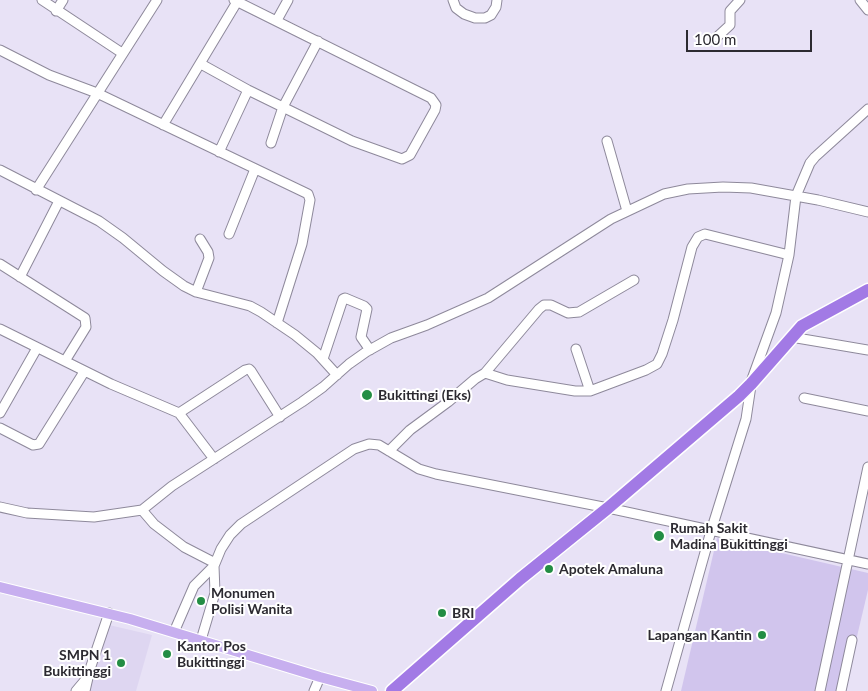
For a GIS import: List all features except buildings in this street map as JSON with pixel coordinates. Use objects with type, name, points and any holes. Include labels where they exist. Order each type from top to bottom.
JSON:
[{"type":"highway","points":[[392,691],[520,579],[608,508],[752,384],[791,337],[813,319],[868,290]]},
{"type":"main road","points":[[2,589],[108,613],[372,691]]},
{"type":"street","points":[[42,0],[122,54]]},
{"type":"street","points":[[56,11],[63,0]]},
{"type":"street","points":[[36,190],[157,0]]},
{"type":"street","points":[[277,20],[288,0]]},
{"type":"street","points":[[453,0],[456,8],[464,14],[475,18],[485,18],[491,15],[496,8],[497,0]]},
{"type":"street","points":[[717,37],[730,25],[730,11],[740,0]]},
{"type":"street","points":[[860,0],[868,10]]},
{"type":"street","points":[[163,125],[201,64],[235,1],[277,20],[430,98],[436,105],[410,155],[402,159],[352,141],[248,90],[201,64]]},
{"type":"street","points":[[271,143],[283,107],[318,41]]},
{"type":"street","points":[[0,50],[49,75],[97,93],[305,192],[310,197],[298,258],[277,323]]},
{"type":"street","points":[[219,152],[248,90]]},
{"type":"street","points":[[666,691],[711,531],[746,419],[752,384],[776,313],[789,255],[796,196],[810,163],[815,156],[868,108]]},
{"type":"street","points":[[608,141],[627,211]]},
{"type":"street","points":[[229,234],[255,169]]},
{"type":"street","points":[[0,170],[112,229],[174,279],[196,292],[250,306],[277,323],[323,359],[336,375]]},
{"type":"street","points":[[0,507],[27,513],[94,517],[142,510],[172,486],[302,402],[349,364],[370,350],[391,338],[427,325],[488,298],[611,219],[664,194],[688,189],[751,188],[868,212]]},
{"type":"street","points":[[20,277],[60,201]]},
{"type":"street","points":[[485,373],[507,380],[550,388],[590,391],[646,370],[660,360],[673,320],[692,247],[698,237],[705,234],[789,255]]},
{"type":"street","points":[[196,292],[209,258],[208,252],[200,239]]},
{"type":"street","points":[[0,264],[85,318],[86,327],[65,361]]},
{"type":"street","points":[[389,451],[410,430],[485,373],[544,305],[551,305],[568,313],[579,312],[634,280]]},
{"type":"street","points":[[323,359],[343,298],[367,309],[361,337],[370,350]]},
{"type":"street","points":[[0,329],[84,372],[179,413],[214,459]]},
{"type":"street","points":[[791,337],[868,350]]},
{"type":"street","points":[[0,413],[37,348]]},
{"type":"street","points":[[576,349],[590,391]]},
{"type":"street","points":[[179,413],[249,369],[280,417]]},
{"type":"street","points":[[0,428],[33,446],[39,444],[84,372]]},
{"type":"street","points":[[804,398],[868,411]]},
{"type":"street","points":[[200,640],[214,593],[215,564],[221,549],[230,535],[241,524],[354,449],[369,444],[379,445],[419,469],[436,474],[608,508],[868,564]]},
{"type":"street","points":[[820,691],[868,467]]},
{"type":"street","points":[[142,510],[154,524],[184,547],[215,564]]},
{"type":"street","points":[[174,632],[194,586],[215,564]]},
{"type":"street","points":[[86,691],[87,677],[108,613]]},
{"type":"street","points":[[841,691],[852,640]]},
{"type":"street","points":[[76,691],[87,677]]},
{"type":"street","points":[[314,691],[320,677]]},
{"type":"shaded area","points":[[717,538],[868,573],[868,590],[844,691],[681,691]]},
{"type":"shaded area","name":"SMPN 1 Bukittinggi","points":[[109,625],[152,635],[136,691],[89,691]]},
{"type":"place","name":"Bukittingi (Eks)","points":[[367,395]]},
{"type":"place","name":"Rumah Sakit Madina Bukittinggi","points":[[659,536]]},
{"type":"place","name":"Apotek Amaluna","points":[[549,569]]},
{"type":"place","name":"Monumen Polisi Wanita","points":[[201,601]]},
{"type":"place","name":"BRI","points":[[442,613]]},
{"type":"place","name":"Lapangan Kantin","points":[[762,635]]},
{"type":"place","name":"Kantor Pos Bukittinggi","points":[[167,654]]},
{"type":"place","name":"SMPN 1 Bukittinggi","points":[[121,663]]}]
